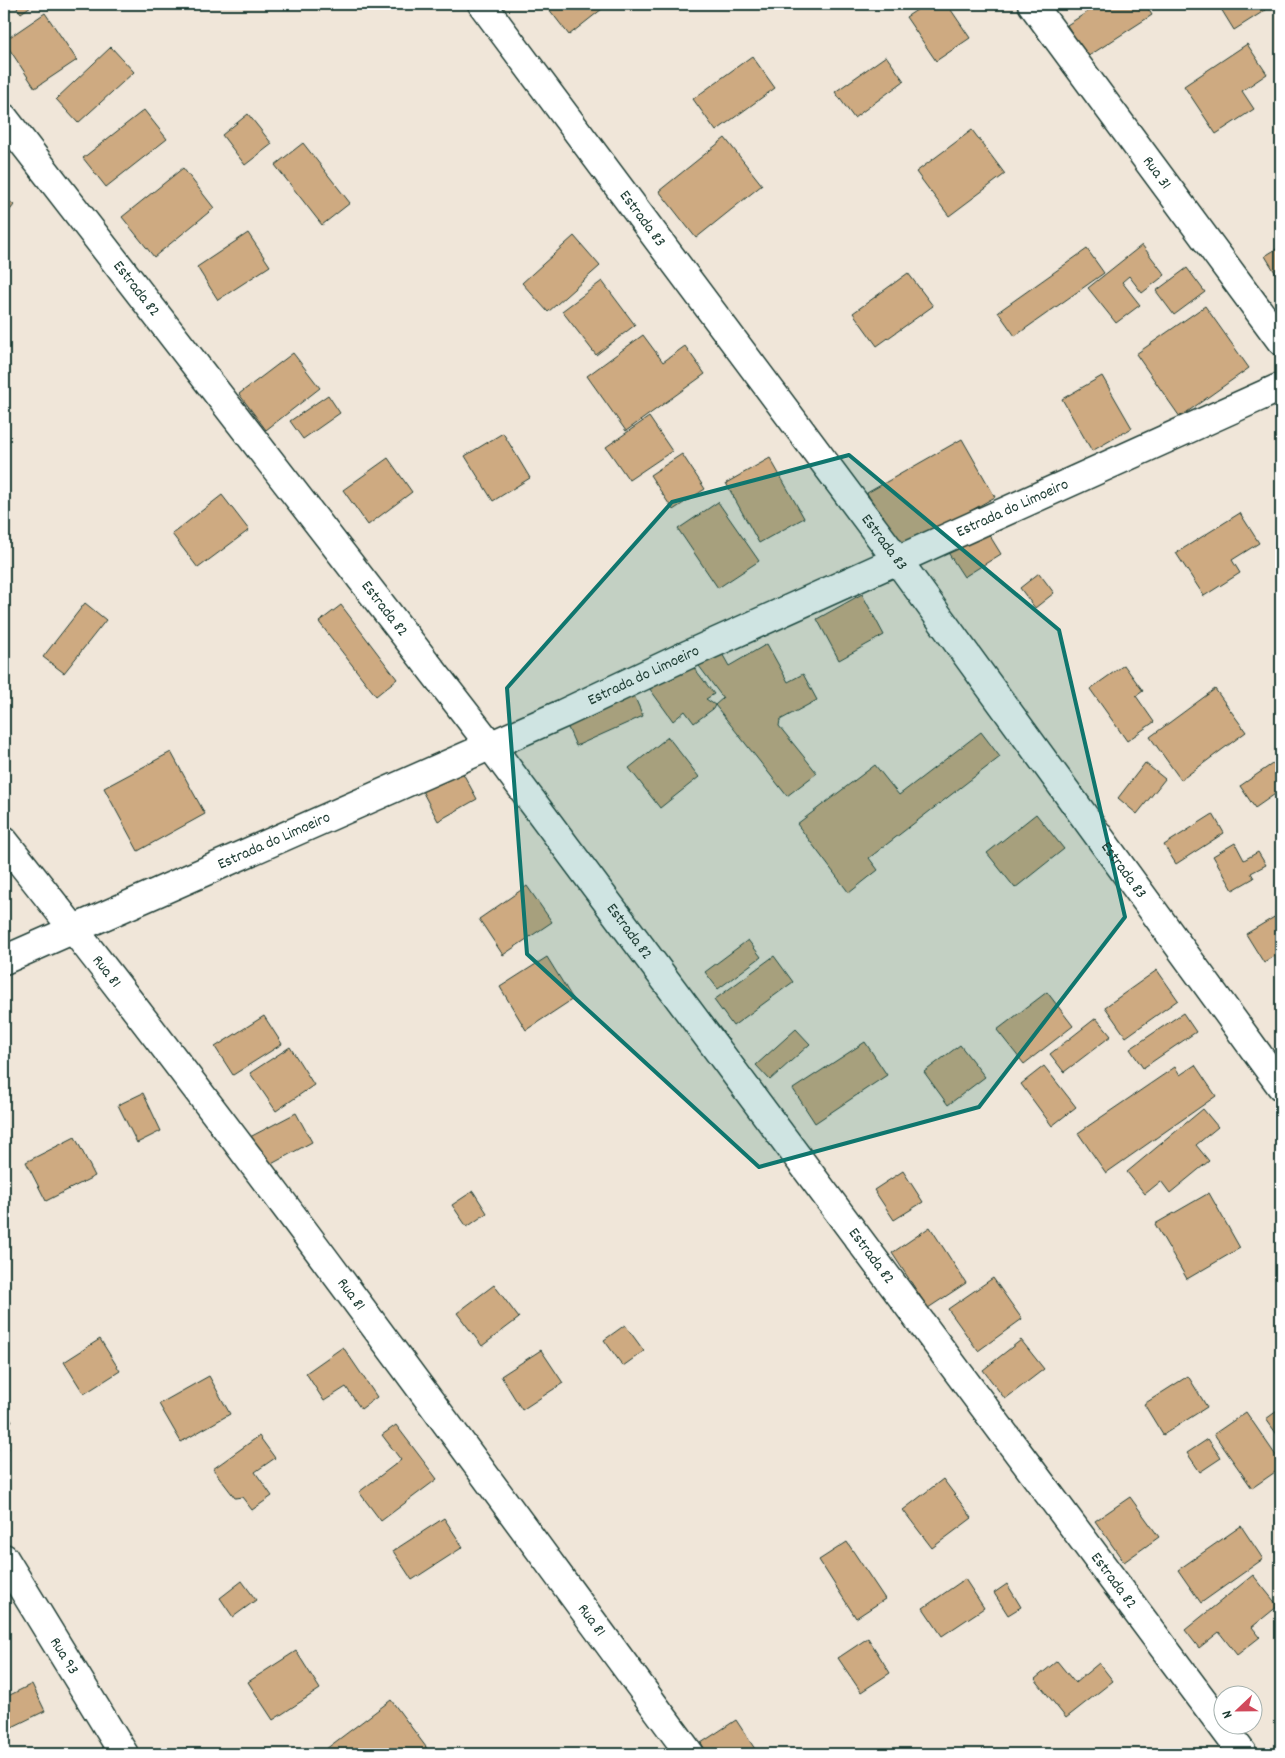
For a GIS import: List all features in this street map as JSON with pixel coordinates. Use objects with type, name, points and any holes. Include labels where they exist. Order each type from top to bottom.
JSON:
[{"type":"street","name":"Estrada 83","points":[[482,4],[898,561],[1281,1086]]},
{"type":"street","name":"Rua 31","points":[[1032,4],[1281,341]]},
{"type":"street","name":"Estrada 82","points":[[4,118],[490,745],[1243,1754]]},
{"type":"street","name":"Estrada do Limoeiro","points":[[4,960],[490,745],[1281,387]]},
{"type":"street","name":"Rua 81","points":[[4,841],[74,930],[336,1275],[690,1754]]},
{"type":"street","name":"Rua 93","points":[[4,1558],[124,1754]]},
{"type":"highlighted area","points":[[849,455],[1059,630],[1125,917],[979,1107],[759,1167],[527,954],[507,688],[672,502]]},
{"type":"building","points":[[14,4],[34,4],[21,13]]},
{"type":"building","points":[[545,4],[598,4],[602,9],[569,35]]},
{"type":"building","points":[[926,4],[947,4],[970,38],[936,61],[906,17]]},
{"type":"building","points":[[1100,4],[1145,4],[1152,15],[1087,57],[1067,25]]},
{"type":"building","points":[[1218,4],[1275,4],[1234,30]]},
{"type":"building","points":[[45,13],[77,60],[35,88],[4,41]]},
{"type":"building","points":[[1247,44],[1267,74],[1242,91],[1254,109],[1216,134],[1184,86]]},
{"type":"building","points":[[111,47],[134,72],[78,123],[56,99]]},
{"type":"building","points":[[752,56],[775,88],[716,131],[693,99]]},
{"type":"building","points":[[886,56],[904,81],[854,118],[835,92]]},
{"type":"building","points":[[144,110],[167,139],[106,187],[83,158]]},
{"type":"building","points":[[248,114],[272,144],[245,165],[222,135]]},
{"type":"building","points":[[972,130],[1005,174],[949,216],[916,172]]},
{"type":"building","points":[[725,138],[762,185],[696,238],[659,191]]},
{"type":"building","points":[[303,143],[350,203],[322,225],[275,165]]},
{"type":"building","points":[[183,168],[214,208],[154,257],[122,217]]},
{"type":"building","points":[[4,197],[14,205],[4,218]]},
{"type":"building","points":[[248,233],[270,266],[218,300],[197,267]]},
{"type":"building","points":[[574,236],[600,266],[548,312],[522,283]]},
{"type":"building","points":[[1142,245],[1165,275],[1142,293],[1129,276],[1122,282],[1140,305],[1116,323],[1088,288]]},
{"type":"building","points":[[1281,246],[1281,282],[1265,256]]},
{"type":"building","points":[[1087,249],[1104,273],[1015,336],[998,312]]},
{"type":"building","points":[[1187,268],[1205,292],[1174,315],[1156,291]]},
{"type":"building","points":[[908,273],[933,306],[877,346],[853,313]]},
{"type":"building","points":[[602,281],[635,325],[596,355],[562,311]]},
{"type":"building","points":[[1205,306],[1249,368],[1180,417],[1136,354]]},
{"type":"building","points":[[643,335],[663,362],[685,346],[705,374],[626,431],[587,376]]},
{"type":"building","points":[[293,353],[320,388],[266,430],[239,394]]},
{"type":"building","points":[[1102,376],[1132,428],[1092,451],[1062,399]]},
{"type":"building","points":[[328,395],[340,413],[303,439],[290,421]]},
{"type":"building","points":[[649,417],[672,451],[629,480],[606,447]]},
{"type":"building","points":[[503,433],[530,478],[493,501],[465,456]]},
{"type":"building","points":[[962,439],[995,497],[900,551],[867,493]]},
{"type":"building","points":[[682,454],[705,489],[673,510],[650,475]]},
{"type":"building","points":[[388,458],[412,492],[368,525],[343,490]]},
{"type":"building","points":[[770,458],[804,518],[759,543],[726,483]]},
{"type":"building","points":[[222,495],[249,530],[198,568],[172,534]]},
{"type":"building","points":[[718,502],[759,561],[718,588],[678,529]]},
{"type":"building","points":[[1240,513],[1259,543],[1232,560],[1240,573],[1204,596],[1176,553]]},
{"type":"building","points":[[985,528],[1001,554],[964,577],[947,551]]},
{"type":"building","points":[[1039,573],[1054,593],[1035,608],[1020,588]]},
{"type":"building","points":[[862,594],[884,635],[839,660],[817,619]]},
{"type":"building","points":[[85,603],[106,620],[64,673],[43,657]]},
{"type":"building","points":[[341,605],[397,679],[376,696],[319,622]]},
{"type":"building","points":[[767,644],[788,682],[803,674],[817,700],[780,720],[779,726],[817,773],[787,796],[715,705],[723,698],[693,658],[720,650],[729,666]]},
{"type":"building","points":[[685,656],[714,694],[706,699],[715,705],[713,709],[694,723],[685,711],[673,721],[647,685]]},
{"type":"building","points":[[1124,665],[1143,691],[1136,696],[1154,722],[1127,741],[1090,689]]},
{"type":"building","points":[[629,684],[643,716],[576,746],[562,714]]},
{"type":"building","points":[[1215,689],[1246,732],[1181,780],[1150,737]]},
{"type":"building","points":[[981,732],[1000,757],[869,858],[878,870],[849,893],[797,824],[875,765],[899,795]]},
{"type":"building","points":[[668,737],[699,777],[660,808],[629,768]]},
{"type":"building","points":[[171,752],[205,814],[138,851],[104,788]]},
{"type":"building","points":[[1281,758],[1281,790],[1255,808],[1240,786]]},
{"type":"building","points":[[1145,763],[1165,779],[1137,814],[1118,798]]},
{"type":"building","points":[[459,766],[477,799],[438,821],[420,787]]},
{"type":"building","points":[[1036,814],[1064,849],[1015,888],[987,853]]},
{"type":"building","points":[[1213,814],[1224,833],[1176,864],[1164,845]]},
{"type":"building","points":[[1235,843],[1244,860],[1258,852],[1266,865],[1251,873],[1254,878],[1233,890],[1213,856]]},
{"type":"building","points":[[527,886],[552,922],[503,955],[479,919]]},
{"type":"building","points":[[1281,913],[1281,952],[1264,963],[1246,934]]},
{"type":"building","points":[[748,940],[761,957],[718,989],[705,972]]},
{"type":"building","points":[[774,956],[793,982],[733,1026],[714,1000]]},
{"type":"building","points":[[547,957],[573,999],[526,1030],[500,987]]},
{"type":"building","points":[[1157,970],[1178,1000],[1126,1037],[1105,1007]]},
{"type":"building","points":[[1047,992],[1073,1026],[1024,1064],[997,1030]]},
{"type":"building","points":[[1183,1013],[1196,1032],[1143,1068],[1130,1049]]},
{"type":"building","points":[[264,1016],[282,1044],[233,1075],[215,1047]]},
{"type":"building","points":[[1096,1018],[1111,1036],[1064,1072],[1050,1054]]},
{"type":"building","points":[[796,1029],[810,1044],[770,1080],[756,1065]]},
{"type":"building","points":[[865,1042],[887,1075],[815,1123],[793,1089]]},
{"type":"building","points":[[960,1045],[985,1077],[948,1105],[924,1072]]},
{"type":"building","points":[[290,1047],[314,1085],[276,1111],[250,1073]]},
{"type":"building","points":[[1195,1065],[1216,1096],[1106,1173],[1078,1133],[1175,1067],[1180,1075]]},
{"type":"building","points":[[1044,1066],[1076,1107],[1052,1126],[1021,1084]]},
{"type":"building","points":[[143,1093],[161,1131],[137,1143],[118,1105]]},
{"type":"building","points":[[1203,1109],[1218,1127],[1196,1145],[1209,1161],[1170,1193],[1161,1181],[1145,1194],[1127,1172]]},
{"type":"building","points":[[296,1113],[312,1142],[266,1167],[250,1137]]},
{"type":"building","points":[[75,1137],[95,1176],[46,1201],[26,1162]]},
{"type":"building","points":[[903,1171],[923,1202],[894,1220],[874,1190]]},
{"type":"building","points":[[473,1191],[487,1213],[467,1227],[452,1205]]},
{"type":"building","points":[[1209,1193],[1240,1248],[1187,1279],[1155,1224]]},
{"type":"building","points":[[930,1227],[966,1283],[928,1308],[892,1253]]},
{"type":"building","points":[[993,1278],[1022,1319],[978,1351],[948,1309]]},
{"type":"building","points":[[494,1285],[519,1318],[482,1346],[457,1313]]},
{"type":"building","points":[[625,1325],[644,1351],[623,1366],[604,1340]]},
{"type":"building","points":[[100,1339],[120,1371],[84,1394],[64,1362]]},
{"type":"building","points":[[1021,1340],[1044,1369],[1005,1399],[983,1370]]},
{"type":"building","points":[[343,1347],[377,1397],[361,1409],[346,1387],[324,1401],[306,1373]]},
{"type":"building","points":[[541,1350],[563,1383],[522,1410],[501,1376]]},
{"type":"building","points":[[209,1376],[230,1414],[181,1442],[159,1404]]},
{"type":"building","points":[[1188,1376],[1207,1407],[1163,1435],[1144,1404]]},
{"type":"building","points":[[4,1407],[12,1421],[4,1425]]},
{"type":"building","points":[[1281,1408],[1281,1440],[1266,1419]]},
{"type":"building","points":[[1246,1412],[1281,1463],[1281,1468],[1252,1488],[1214,1434]]},
{"type":"building","points":[[396,1425],[437,1479],[381,1521],[359,1492],[401,1460],[382,1435]]},
{"type":"building","points":[[259,1436],[275,1458],[255,1472],[272,1496],[252,1510],[242,1497],[235,1498],[213,1469]]},
{"type":"building","points":[[4,1438],[9,1449],[4,1452]]},
{"type":"building","points":[[1208,1439],[1221,1458],[1200,1472],[1187,1453]]},
{"type":"building","points":[[943,1479],[972,1518],[932,1548],[903,1510]]},
{"type":"building","points":[[1130,1497],[1159,1537],[1124,1562],[1095,1521]]},
{"type":"building","points":[[444,1518],[463,1547],[412,1580],[393,1551]]},
{"type":"building","points":[[1241,1526],[1263,1559],[1201,1603],[1178,1570]]},
{"type":"building","points":[[847,1542],[885,1599],[856,1618],[819,1560]]},
{"type":"building","points":[[1253,1575],[1278,1606],[1252,1627],[1260,1637],[1237,1655],[1219,1632],[1199,1648],[1185,1630]]},
{"type":"building","points":[[965,1579],[984,1608],[942,1636],[923,1608]]},
{"type":"building","points":[[242,1581],[256,1600],[233,1617],[220,1598]]},
{"type":"building","points":[[1007,1584],[1021,1607],[1008,1615],[994,1593]]},
{"type":"building","points":[[868,1638],[890,1673],[861,1692],[838,1658]]},
{"type":"building","points":[[296,1651],[320,1689],[273,1720],[248,1682]]},
{"type":"building","points":[[1057,1661],[1075,1683],[1099,1663],[1113,1681],[1066,1718],[1035,1679]]},
{"type":"building","points":[[32,1684],[45,1711],[4,1731],[4,1698]]},
{"type":"building","points":[[391,1700],[429,1751],[425,1754],[329,1754],[326,1749]]},
{"type":"building","points":[[736,1720],[755,1749],[747,1754],[708,1754],[701,1743]]}]
